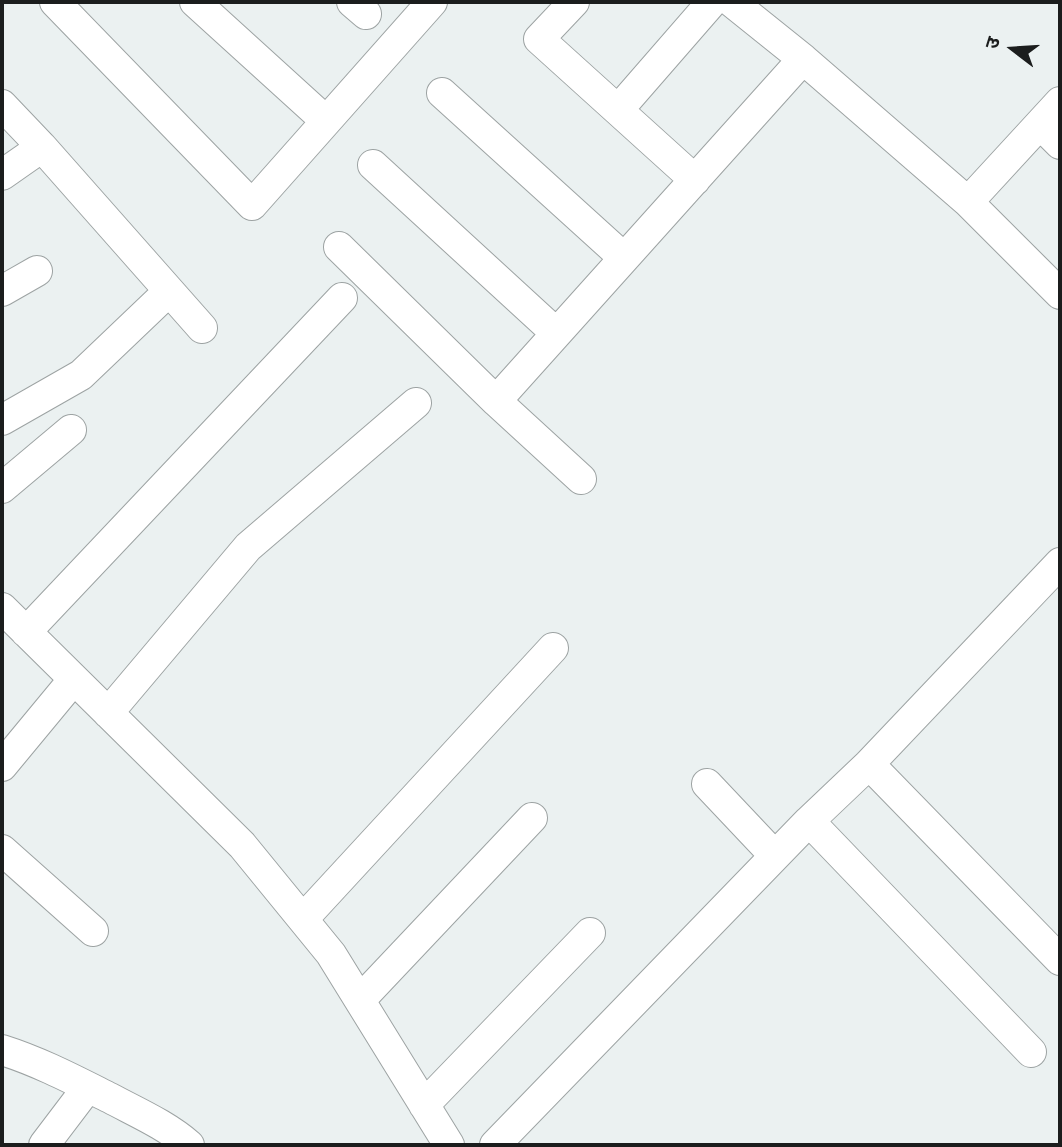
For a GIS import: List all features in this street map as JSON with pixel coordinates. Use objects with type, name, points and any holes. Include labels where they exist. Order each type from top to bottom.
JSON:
[{"type":"street","points":[[195,2],[326,121]]},
{"type":"street","points":[[73,8],[252,205],[432,2]]},
{"type":"street","points":[[574,2],[539,39],[695,180]]},
{"type":"street","points":[[618,110],[712,2]]},
{"type":"street","points":[[732,2],[803,59],[968,202],[1060,294]]},
{"type":"street","points":[[496,401],[803,59]]},
{"type":"street","points":[[442,93],[624,258]]},
{"type":"street","points":[[2,105],[202,328]]},
{"type":"street","points":[[968,202],[1054,123]]},
{"type":"street","points":[[2,175],[42,147]]},
{"type":"street","points":[[373,164],[556,333]]},
{"type":"street","points":[[340,247],[496,401],[581,480]]},
{"type":"street","points":[[2,291],[37,271]]},
{"type":"street","points":[[2,420],[81,375],[168,292]]},
{"type":"street","points":[[26,632],[342,298]]},
{"type":"street","points":[[108,713],[248,547],[416,402]]},
{"type":"street","points":[[2,488],[71,430]]},
{"type":"street","points":[[495,1145],[809,821],[869,764],[1060,563]]},
{"type":"street","points":[[2,608],[242,845],[331,954],[447,1144]]},
{"type":"street","points":[[303,919],[553,648]]},
{"type":"street","points":[[2,766],[74,680]]},
{"type":"street","points":[[869,764],[1060,960]]},
{"type":"street","points":[[708,784],[775,856]]},
{"type":"street","points":[[360,1000],[533,818]]},
{"type":"street","points":[[809,821],[1031,1052]]},
{"type":"street","points":[[2,850],[93,931]]},
{"type":"street","points":[[424,1105],[590,933]]},
{"type":"street","points":[[2,1050],[36,1061],[88,1087],[171,1130],[189,1145]]},
{"type":"street","points":[[44,1145],[88,1087]]}]
